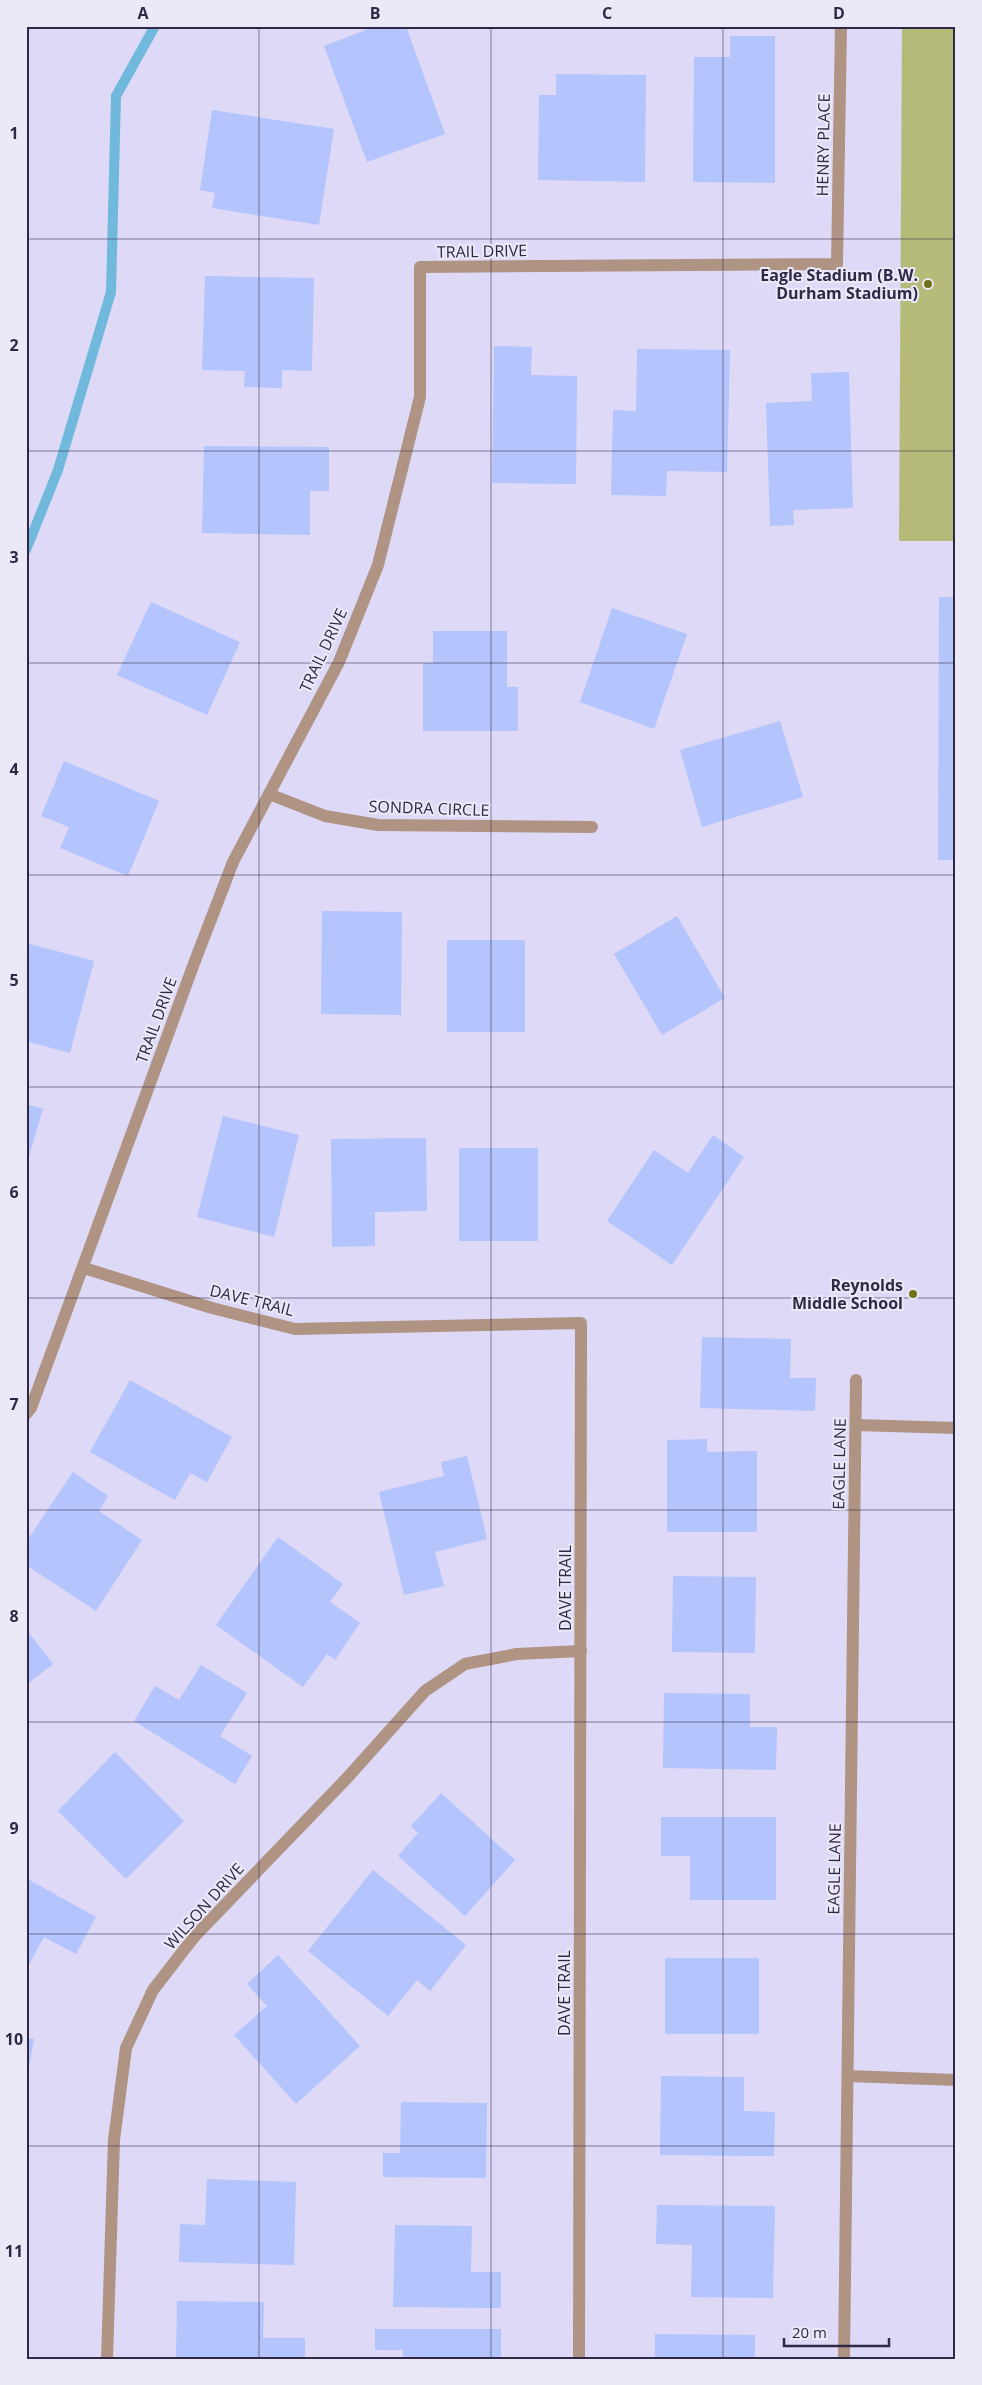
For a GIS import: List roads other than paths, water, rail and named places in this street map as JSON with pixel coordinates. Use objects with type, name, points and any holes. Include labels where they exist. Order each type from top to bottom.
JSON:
[{"type":"street","name":"HENRY PLACE","points":[[837,264],[841,26]]},
{"type":"street","name":"TRAIL DRIVE","points":[[26,1414],[32,1408],[193,966],[233,862],[339,662],[378,565],[420,398],[420,268],[837,264]]},
{"type":"street","name":"SONDRA CIRCLE","points":[[269,794],[324,816],[378,825],[592,827]]},
{"type":"street","name":"DAVE TRAIL","points":[[84,1268],[212,1308],[295,1328],[581,1323],[579,2359]]},
{"type":"street","name":"EAGLE LANE","points":[[844,2359],[856,1380]]},
{"type":"street","points":[[856,1425],[956,1428]]},
{"type":"street","name":"WILSON DRIVE","points":[[107,2359],[114,2140],[126,2048],[154,1990],[194,1937],[347,1778],[425,1691],[465,1664],[517,1654],[581,1651]]},
{"type":"street","points":[[848,2076],[956,2080]]},
{"type":"waterway","points":[[26,550],[58,470],[111,292],[116,96],[155,26]]},
{"type":"place","name":"Eagle Stadium (B.W. Durham Stadium)","points":[[928,284]]},
{"type":"place","name":"Reynolds Middle School","points":[[913,1294]]}]
